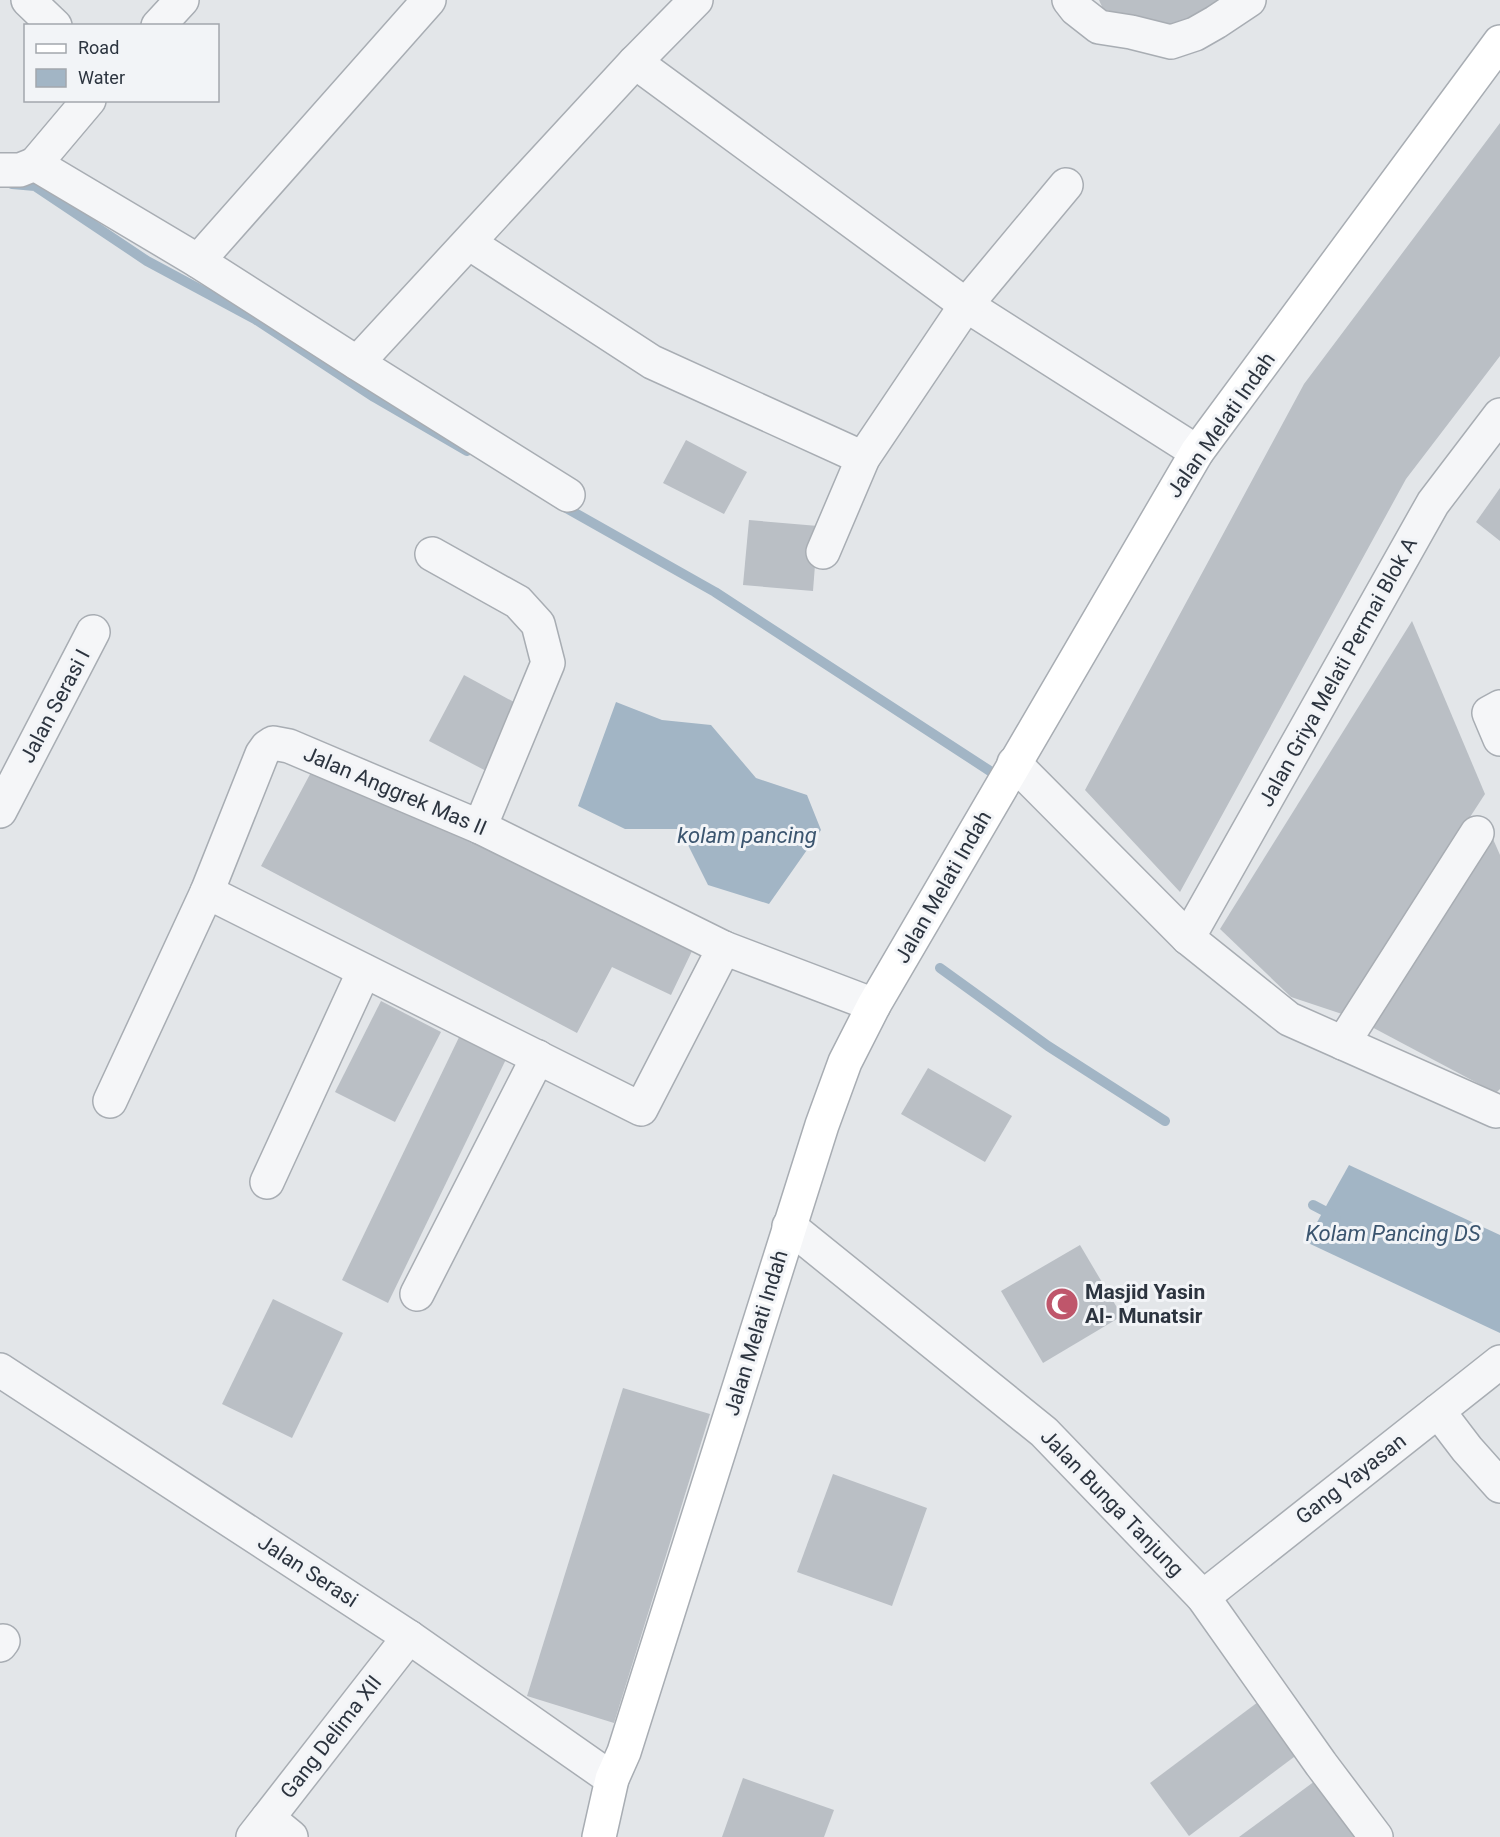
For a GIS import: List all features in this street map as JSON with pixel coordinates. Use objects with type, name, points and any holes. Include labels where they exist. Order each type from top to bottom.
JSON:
[{"type":"main road","name":"Jalan Melati Indah","points":[[598,1837],[612,1779],[624,1752],[789,1226],[845,1062],[874,1005],[1197,452],[1500,42]]},
{"type":"street","points":[[28,0],[53,24]]},
{"type":"street","points":[[160,24],[182,0]]},
{"type":"street","points":[[198,261],[429,0]]},
{"type":"street","points":[[357,363],[635,62],[696,0]]},
{"type":"street","points":[[1070,0],[1076,9],[1099,27],[1171,42],[1195,34],[1249,0]]},
{"type":"street","points":[[635,62],[966,304],[1197,452]]},
{"type":"street","points":[[0,170],[20,170],[35,164],[88,102]]},
{"type":"street","points":[[35,164],[198,261],[568,495]]},
{"type":"street","points":[[823,552],[863,458],[966,304],[1066,185]]},
{"type":"street","points":[[468,243],[652,362],[863,458]]},
{"type":"street","name":"Jalan Griya Melati Permai Blok A","points":[[1188,938],[1433,502],[1500,415]]},
{"type":"street","points":[[432,554],[518,602],[538,624],[548,663],[480,827]]},
{"type":"street","name":"Jalan Serasi I","points":[[0,811],[93,632]]},
{"type":"street","points":[[1500,707],[1489,713],[1500,739]]},
{"type":"street","name":"Jalan Anggrek Mas II","points":[[110,1101],[207,892],[262,754],[273,743],[289,746],[480,827],[724,948],[874,1005]]},
{"type":"street","points":[[1014,763],[1188,938],[1288,1019],[1496,1111]]},
{"type":"street","points":[[1343,1043],[1477,833]]},
{"type":"street","points":[[207,892],[641,1109],[724,948]]},
{"type":"street","points":[[267,1182],[364,971]]},
{"type":"street","points":[[417,1294],[538,1057]]},
{"type":"street","name":"Jalan Bunga Tanjung","points":[[789,1226],[1044,1432],[1203,1597],[1321,1764],[1376,1837]]},
{"type":"street","name":"Gang Yayasan","points":[[1203,1597],[1500,1362]]},
{"type":"street","name":"Jalan Serasi","points":[[0,1370],[409,1637],[612,1779]]},
{"type":"street","points":[[1438,1411],[1467,1449],[1500,1486]]},
{"type":"street","name":"Gang Delima XII","points":[[270,1831],[409,1637]]},
{"type":"water","name":"kolam pancing","points":[[616,702],[662,720],[711,725],[756,778],[807,795],[821,830],[769,904],[708,885],[680,829],[625,829],[578,806]]},
{"type":"water","name":"Kolam Pancing DS","points":[[1349,1165],[1500,1235],[1500,1333],[1306,1242]]},
{"type":"building","points":[[1099,0],[1227,0],[1178,33],[1103,9]]},
{"type":"building","points":[[1500,123],[1500,356],[1406,479],[1180,892],[1085,790],[1304,384]]},
{"type":"building","points":[[686,440],[747,472],[724,514],[663,483]]},
{"type":"building","points":[[1500,488],[1500,541],[1476,522]]},
{"type":"building","points":[[749,520],[818,526],[813,591],[743,585]]},
{"type":"building","points":[[1412,621],[1485,794],[1342,1014],[1291,997],[1220,929]]},
{"type":"building","points":[[464,675],[525,708],[490,773],[429,741]]},
{"type":"building","points":[[316,763],[693,949],[671,995],[612,967],[577,1033],[261,866]]},
{"type":"building","points":[[1489,830],[1500,855],[1500,1089],[1496,1093],[1368,1025]]},
{"type":"building","points":[[381,1001],[441,1032],[395,1122],[335,1092]]},
{"type":"building","points":[[463,1029],[510,1051],[388,1303],[342,1280]]},
{"type":"building","points":[[928,1068],[1012,1116],[985,1162],[901,1114]]},
{"type":"building","name":"Masjid Yasin Al- Munatsir","points":[[1080,1245],[1122,1316],[1043,1363],[1001,1291]]},
{"type":"building","points":[[273,1299],[343,1333],[292,1438],[222,1404]]},
{"type":"building","points":[[623,1388],[710,1414],[614,1723],[527,1696]]},
{"type":"building","points":[[833,1474],[927,1508],[892,1606],[797,1572]]},
{"type":"building","points":[[1258,1702],[1298,1754],[1189,1836],[1150,1783]]},
{"type":"building","points":[[743,1778],[834,1810],[824,1837],[722,1837]]},
{"type":"building","points":[[1319,1778],[1358,1837],[1239,1837]]},
{"type":"waterway","points":[[12,184],[35,186],[147,261],[255,319],[374,397],[467,451]]},
{"type":"waterway","points":[[559,504],[715,592],[990,771]]},
{"type":"waterway","points":[[940,968],[1048,1046],[1165,1121]]},
{"type":"waterway","points":[[1313,1205],[1336,1217]]},
{"type":"place","name":"Masjid Yasin Al- Munatsir","points":[[1062,1304]]}]
